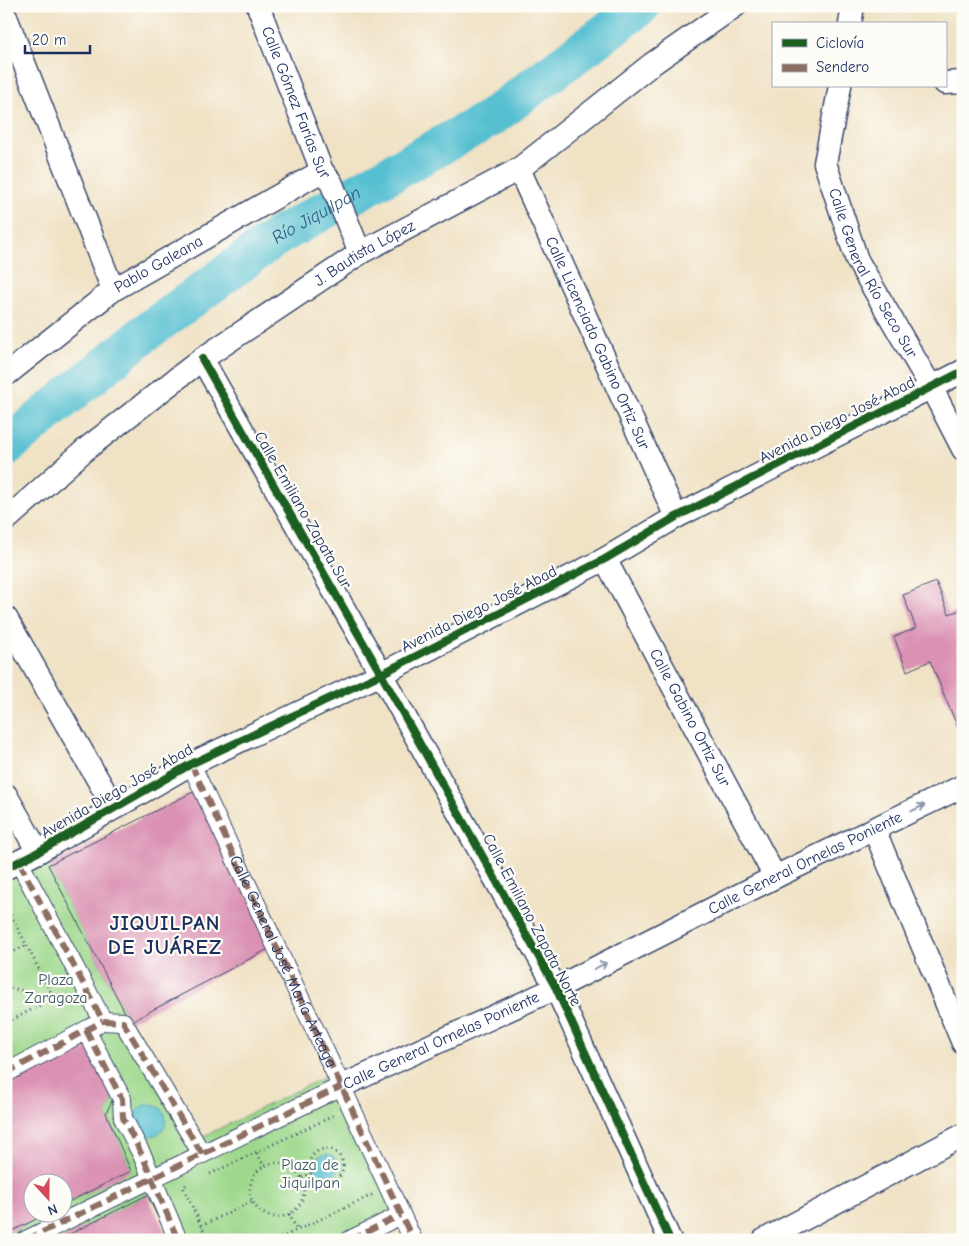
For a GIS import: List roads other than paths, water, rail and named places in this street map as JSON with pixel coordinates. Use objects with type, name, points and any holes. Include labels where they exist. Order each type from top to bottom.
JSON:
[{"type":"street","name":"Calle Gómez Farías Sur","points":[[258,6],[326,176],[357,245]]},
{"type":"street","name":"J. Bautista López","points":[[6,520],[86,449],[202,358],[357,245],[518,169],[652,64],[735,6]]},
{"type":"street","points":[[850,22],[853,6]]},
{"type":"street","points":[[6,17],[113,290]]},
{"type":"street","points":[[946,83],[963,82]]},
{"type":"street","name":"Calle General Río Seco Sur","points":[[840,88],[825,164],[856,260],[931,387],[963,448]]},
{"type":"street","name":"Calle Licenciado Gabino Ortiz Sur","points":[[518,169],[676,517]]},
{"type":"street","name":"Pablo Galeana","points":[[6,375],[113,290],[326,176]]},
{"type":"street","name":"Calle Emiliano Zapata Sur","points":[[202,358],[381,674]]},
{"type":"street","name":"Avenida Diego José Abad","points":[[21,861],[191,764],[381,674],[605,559],[676,517],[963,371]]},
{"type":"street","name":"Calle Gabino Ortiz Sur","points":[[605,559],[775,877]]},
{"type":"street","points":[[6,618],[114,808]]},
{"type":"street","name":"Calle Emiliano Zapata Norte","points":[[381,674],[556,988],[670,1240]]},
{"type":"street","name":"Calle General José María Arteaga","points":[[191,764],[413,1240]]},
{"type":"street","name":"Calle General Ornelas Poniente","points":[[26,1240],[342,1086],[556,988],[775,877],[963,786]]},
{"type":"street","points":[[6,796],[21,861],[103,1021]]},
{"type":"street","points":[[874,829],[963,1043]]},
{"type":"street","points":[[6,1073],[103,1021],[123,1022],[202,1154]]},
{"type":"street","points":[[86,1030],[122,1099],[123,1118],[178,1240]]},
{"type":"street","points":[[764,1240],[963,1135]]},
{"type":"street","points":[[350,1240],[401,1215]]},
{"type":"water","points":[[150,1104],[161,1109],[166,1120],[161,1131],[150,1136],[139,1131],[134,1120],[139,1109]]},
{"type":"water","points":[[326,1154],[334,1158],[338,1166],[334,1174],[326,1178],[318,1174],[314,1166],[318,1158]]},
{"type":"waterway","name":"Río Jiquilpan","points":[[6,447],[145,333],[278,236],[489,119],[641,6]]},
{"type":"district","name":"JIQUILPAN DE JUÁREZ","points":[[165,935]]},
{"type":"park label","name":"Plaza Zaragoza","points":[[56,989]]},
{"type":"park label","name":"Plaza de Jiquilpan","points":[[310,1174]]}]
